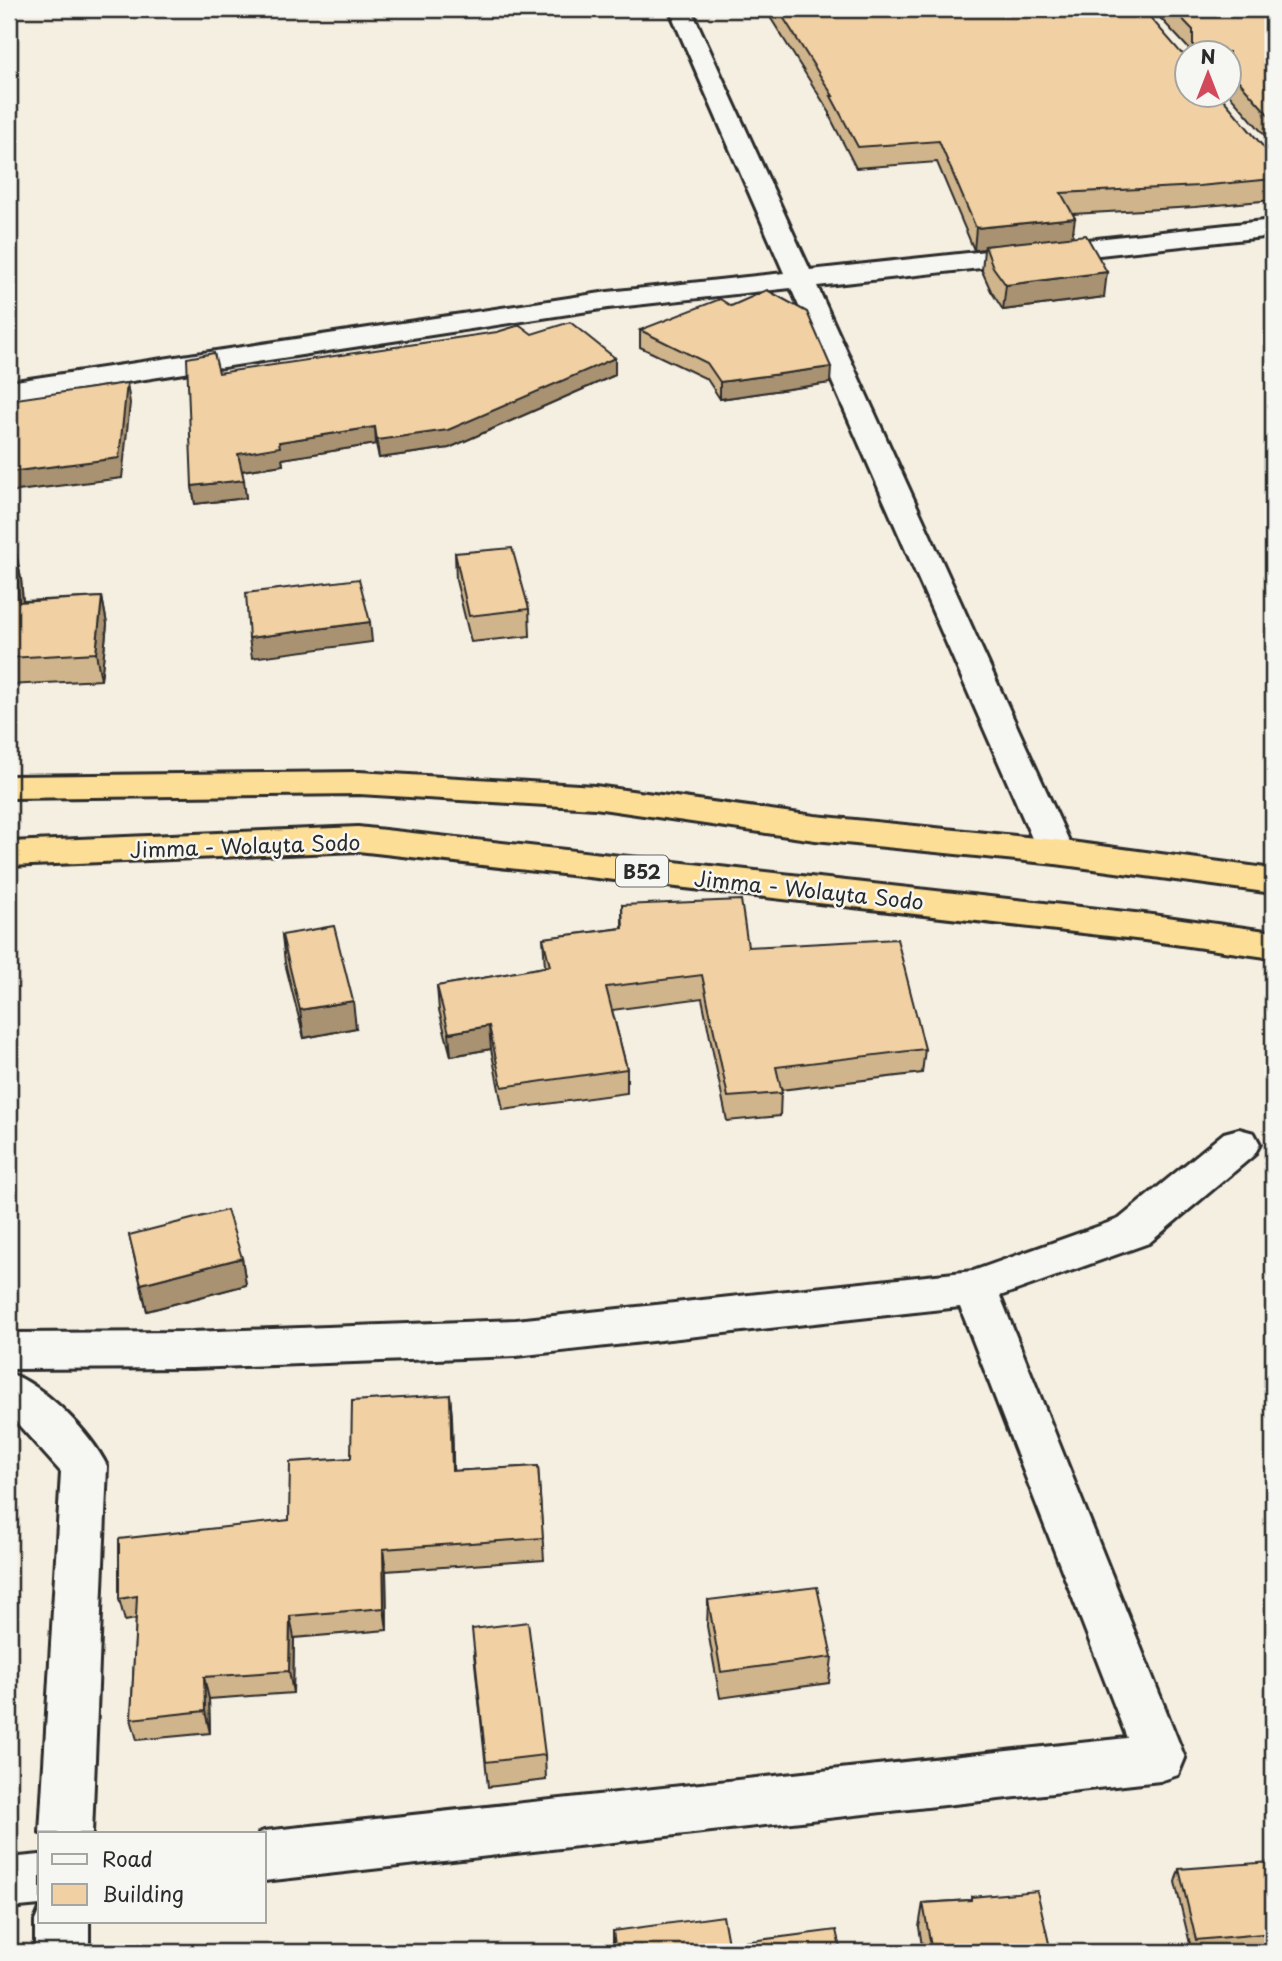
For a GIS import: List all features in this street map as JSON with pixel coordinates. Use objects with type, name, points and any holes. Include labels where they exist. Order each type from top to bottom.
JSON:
[{"type":"highway","points":[[9,787],[359,783],[582,796],[816,828],[1056,852],[1273,881]]},
{"type":"highway","name":"Jimma - Wolayta Sodo","points":[[9,854],[358,839],[1153,928],[1273,945]]},
{"type":"street","points":[[680,9],[1056,852]]},
{"type":"street","points":[[9,391],[608,300],[1273,228]]},
{"type":"street","points":[[9,1351],[192,1350],[516,1338],[975,1288],[1134,1231],[1239,1144]]},
{"type":"street","points":[[266,1856],[1160,1758],[975,1288]]},
{"type":"street","points":[[9,1391],[29,1404],[84,1466],[66,1832]]},
{"type":"street","points":[[9,1883],[38,1880]]},
{"type":"street","points":[[62,1923],[62,1952]]},
{"type":"building","points":[[778,9],[1143,9],[1174,45],[1174,108],[1231,108],[1266,150],[1273,152],[1273,179],[1199,186],[1061,193],[1075,218],[976,228],[939,141],[858,147],[833,96]]},
{"type":"building","points":[[1173,9],[1273,9],[1273,120],[1244,87],[1244,38],[1193,38],[1193,30]]},
{"type":"building","points":[[1086,235],[1107,272],[1006,285],[993,267],[985,246]]},
{"type":"building","points":[[767,290],[807,312],[831,367],[720,382],[707,363],[640,330],[720,299],[731,306]]},
{"type":"building","points":[[570,322],[615,358],[448,430],[377,440],[375,427],[279,442],[280,447],[238,454],[244,480],[192,486],[187,358],[214,353],[219,373],[497,332],[520,325],[532,334]]},
{"type":"building","points":[[127,383],[119,458],[9,472],[9,400]]},
{"type":"building","points":[[512,548],[529,609],[469,616],[455,553]]},
{"type":"building","points":[[16,553],[19,602],[102,597],[96,653],[9,658],[9,554]]},
{"type":"building","points":[[359,579],[370,622],[249,638],[246,593]]},
{"type":"building","points":[[741,900],[748,947],[897,939],[925,1049],[776,1067],[782,1093],[728,1097],[702,975],[606,987],[627,1069],[502,1087],[489,1026],[449,1033],[437,986],[550,966],[543,938],[623,928],[622,905]]},
{"type":"building","points":[[334,926],[353,1001],[300,1010],[282,935]]},
{"type":"building","points":[[227,1210],[242,1258],[141,1284],[129,1235]]},
{"type":"building","points":[[450,1395],[452,1471],[538,1466],[543,1538],[383,1549],[384,1608],[290,1616],[289,1671],[204,1677],[205,1711],[131,1719],[137,1596],[119,1599],[119,1539],[289,1520],[290,1462],[351,1458],[352,1401]]},
{"type":"building","points":[[817,1587],[832,1657],[721,1672],[708,1600]]},
{"type":"building","points":[[528,1622],[545,1755],[486,1762],[472,1629]]},
{"type":"building","points":[[1271,1862],[1273,1933],[1196,1940],[1179,1869]]},
{"type":"building","points":[[1037,1891],[1051,1952],[932,1952],[923,1903]]},
{"type":"building","points":[[723,1916],[728,1944],[836,1930],[841,1952],[616,1952],[613,1931]]}]
